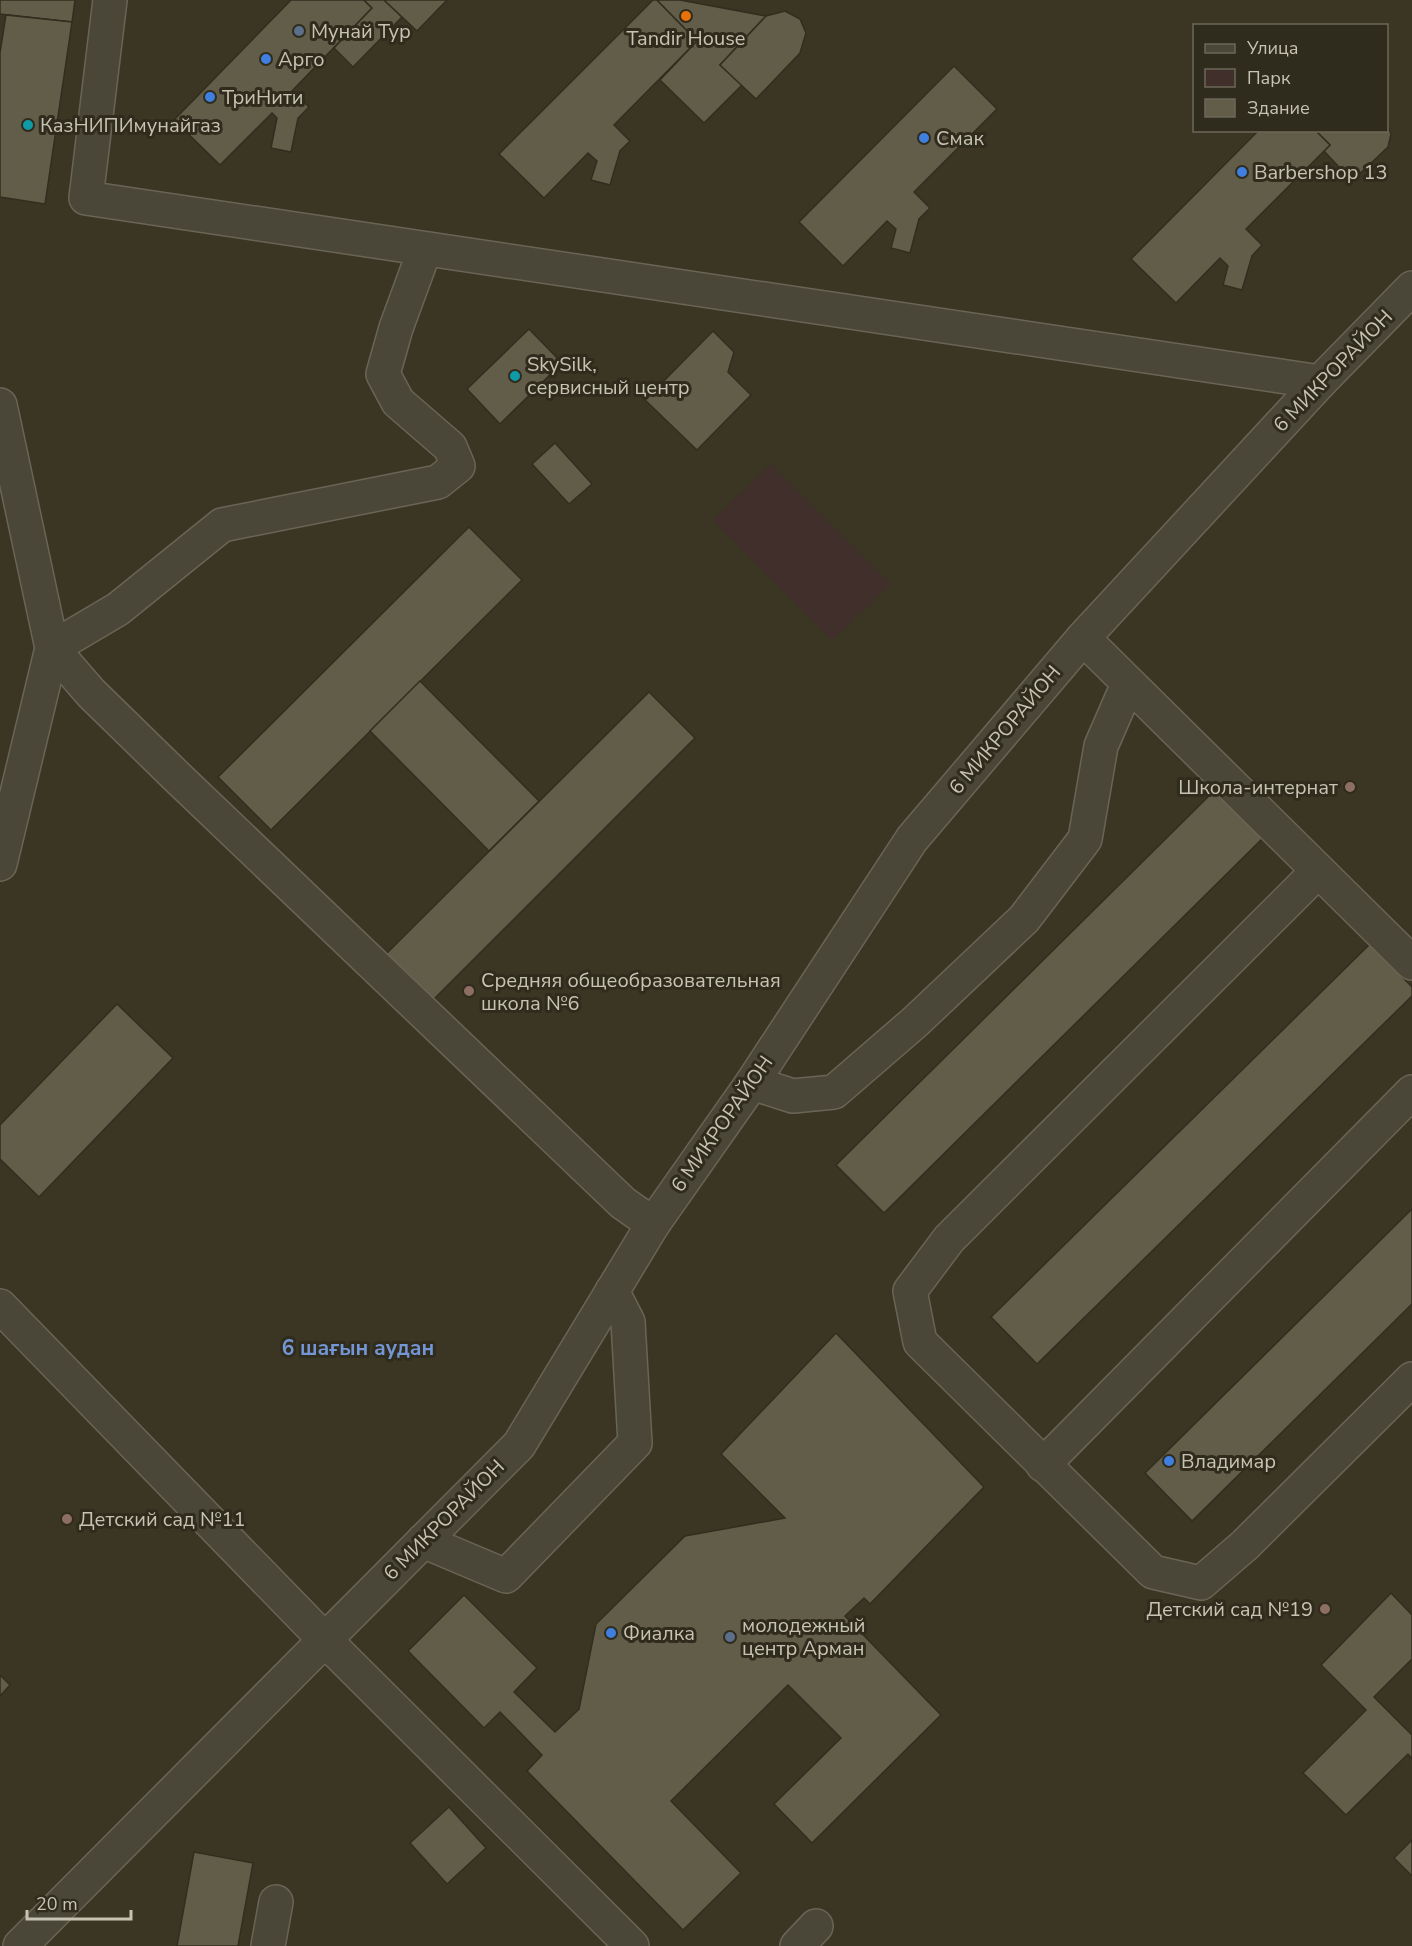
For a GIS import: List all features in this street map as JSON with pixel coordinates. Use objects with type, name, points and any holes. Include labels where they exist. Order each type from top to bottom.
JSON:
[{"type":"street","points":[[110,0],[86,198],[1320,382]]},
{"type":"street","points":[[52,648],[118,609],[222,525],[438,482],[458,466],[450,447],[398,402],[383,374],[396,328],[425,249]]},
{"type":"street","name":"6 МИКРОРАЙОН","points":[[20,1946],[519,1445],[653,1224],[752,1083],[912,839],[1083,638],[1320,382],[1412,288]]},
{"type":"street","points":[[0,405],[52,648],[0,864]]},
{"type":"street","points":[[1083,638],[1412,963]]},
{"type":"street","points":[[52,648],[91,693],[193,793],[624,1203],[653,1224]]},
{"type":"street","points":[[752,1083],[793,1096],[834,1092],[915,1022],[1024,919],[1084,839],[1101,746],[1128,684]]},
{"type":"street","points":[[1318,871],[949,1239],[910,1291],[920,1342],[1153,1572],[1201,1583],[1245,1545],[1412,1379]]},
{"type":"street","points":[[1043,1465],[1412,1092]]},
{"type":"street","points":[[423,1541],[506,1576],[635,1443],[628,1322],[612,1291]]},
{"type":"street","points":[[0,1306],[325,1640],[632,1946]]},
{"type":"street","points":[[268,1946],[276,1902]]},
{"type":"green space","points":[[770,464],[890,584],[832,641],[713,520]]},
{"type":"building","points":[[0,0],[75,0],[72,22],[0,14]]},
{"type":"building","points":[[291,0],[364,0],[372,8],[292,91],[309,107],[298,118],[291,152],[271,148],[277,118],[272,113],[220,165],[174,120]]},
{"type":"building","points":[[364,0],[384,0],[402,17],[353,67],[334,48],[372,8]]},
{"type":"building","points":[[384,0],[447,0],[417,31]]},
{"type":"building","points":[[653,0],[657,0],[697,41],[614,125],[630,141],[620,151],[610,185],[591,180],[597,161],[588,153],[544,198],[499,154]]},
{"type":"building","points":[[657,0],[680,0],[766,16],[720,65],[742,85],[704,123],[660,80],[697,41]]},
{"type":"building","points":[[785,11],[800,19],[806,33],[800,53],[756,99],[720,65],[766,16]]},
{"type":"building","name":"КазНИПИмунайгаз","points":[[6,15],[72,22],[45,204],[0,197],[0,53]]},
{"type":"building","points":[[954,66],[997,109],[914,192],[930,208],[919,219],[910,253],[891,248],[896,229],[887,221],[843,266],[799,222]]},
{"type":"building","points":[[1388,127],[1391,134],[1388,147],[1352,181],[1324,151],[1330,145],[1317,132],[1388,132]]},
{"type":"building","points":[[1257,132],[1317,132],[1330,145],[1246,229],[1262,245],[1252,256],[1242,290],[1223,285],[1228,266],[1220,258],[1176,303],[1131,259]]},
{"type":"building","name":"SkySilk, сервисный центр","points":[[529,329],[562,363],[500,424],[467,389]]},
{"type":"building","points":[[713,331],[734,352],[728,372],[751,395],[697,450],[645,400]]},
{"type":"building","points":[[555,443],[592,484],[569,504],[532,464]]},
{"type":"building","points":[[469,527],[522,580],[271,830],[218,777]]},
{"type":"building","points":[[420,681],[539,801],[489,851],[370,731]]},
{"type":"building","points":[[649,692],[695,738],[432,1001],[386,954]]},
{"type":"building","points":[[1216,789],[1264,837],[884,1213],[836,1165]]},
{"type":"building","points":[[1370,944],[1412,987],[1412,996],[1037,1364],[991,1317]]},
{"type":"building","points":[[117,1004],[173,1058],[39,1197],[0,1159],[0,1125]]},
{"type":"building","points":[[1412,1209],[1412,1304],[1192,1521],[1145,1473]]},
{"type":"building","name":"молодежный центр Арман","points":[[836,1333],[984,1487],[870,1604],[864,1598],[845,1616],[941,1715],[812,1843],[774,1804],[841,1738],[788,1685],[671,1801],[741,1873],[683,1930],[527,1771],[542,1755],[500,1712],[484,1728],[408,1651],[464,1595],[537,1668],[514,1692],[555,1732],[579,1709],[596,1624],[685,1536],[785,1518],[721,1454]]},
{"type":"building","points":[[1391,1593],[1412,1615],[1412,1659],[1374,1697],[1412,1735],[1412,1759],[1408,1754],[1346,1815],[1303,1773],[1366,1710],[1321,1665]]},
{"type":"building","points":[[0,1675],[10,1685],[0,1696]]},
{"type":"building","points":[[449,1807],[486,1848],[447,1884],[410,1843]]},
{"type":"building","points":[[1412,1840],[1412,1876],[1394,1858]]},
{"type":"building","points":[[194,1852],[253,1863],[238,1946],[177,1946]]},
{"type":"place","name":"Tandir House","points":[[686,16]]},
{"type":"place","name":"Мунай Тур","points":[[299,31]]},
{"type":"place","name":"Арго","points":[[266,59]]},
{"type":"place","name":"ТриНити","points":[[210,97]]},
{"type":"place","name":"КазНИПИмунайгаз","points":[[28,125]]},
{"type":"place","name":"Смак","points":[[924,138]]},
{"type":"place","name":"Barbershop 13","points":[[1242,172]]},
{"type":"place","name":"SkySilk, сервисный центр","points":[[515,376]]},
{"type":"place","name":"Школа-интернат","points":[[1350,787]]},
{"type":"place","name":"Средняя общеобразовательная школа №6","points":[[469,991]]},
{"type":"place","name":"Владимар","points":[[1169,1461]]},
{"type":"place","name":"Детский сад №11","points":[[67,1519]]},
{"type":"place","name":"Детский сад №19","points":[[1325,1609]]},
{"type":"place","name":"Фиалка","points":[[611,1633]]},
{"type":"place","name":"молодежный центр Арман","points":[[730,1637]]},
{"type":"district","name":"6 шағын аудан","points":[[358,1348]]}]
